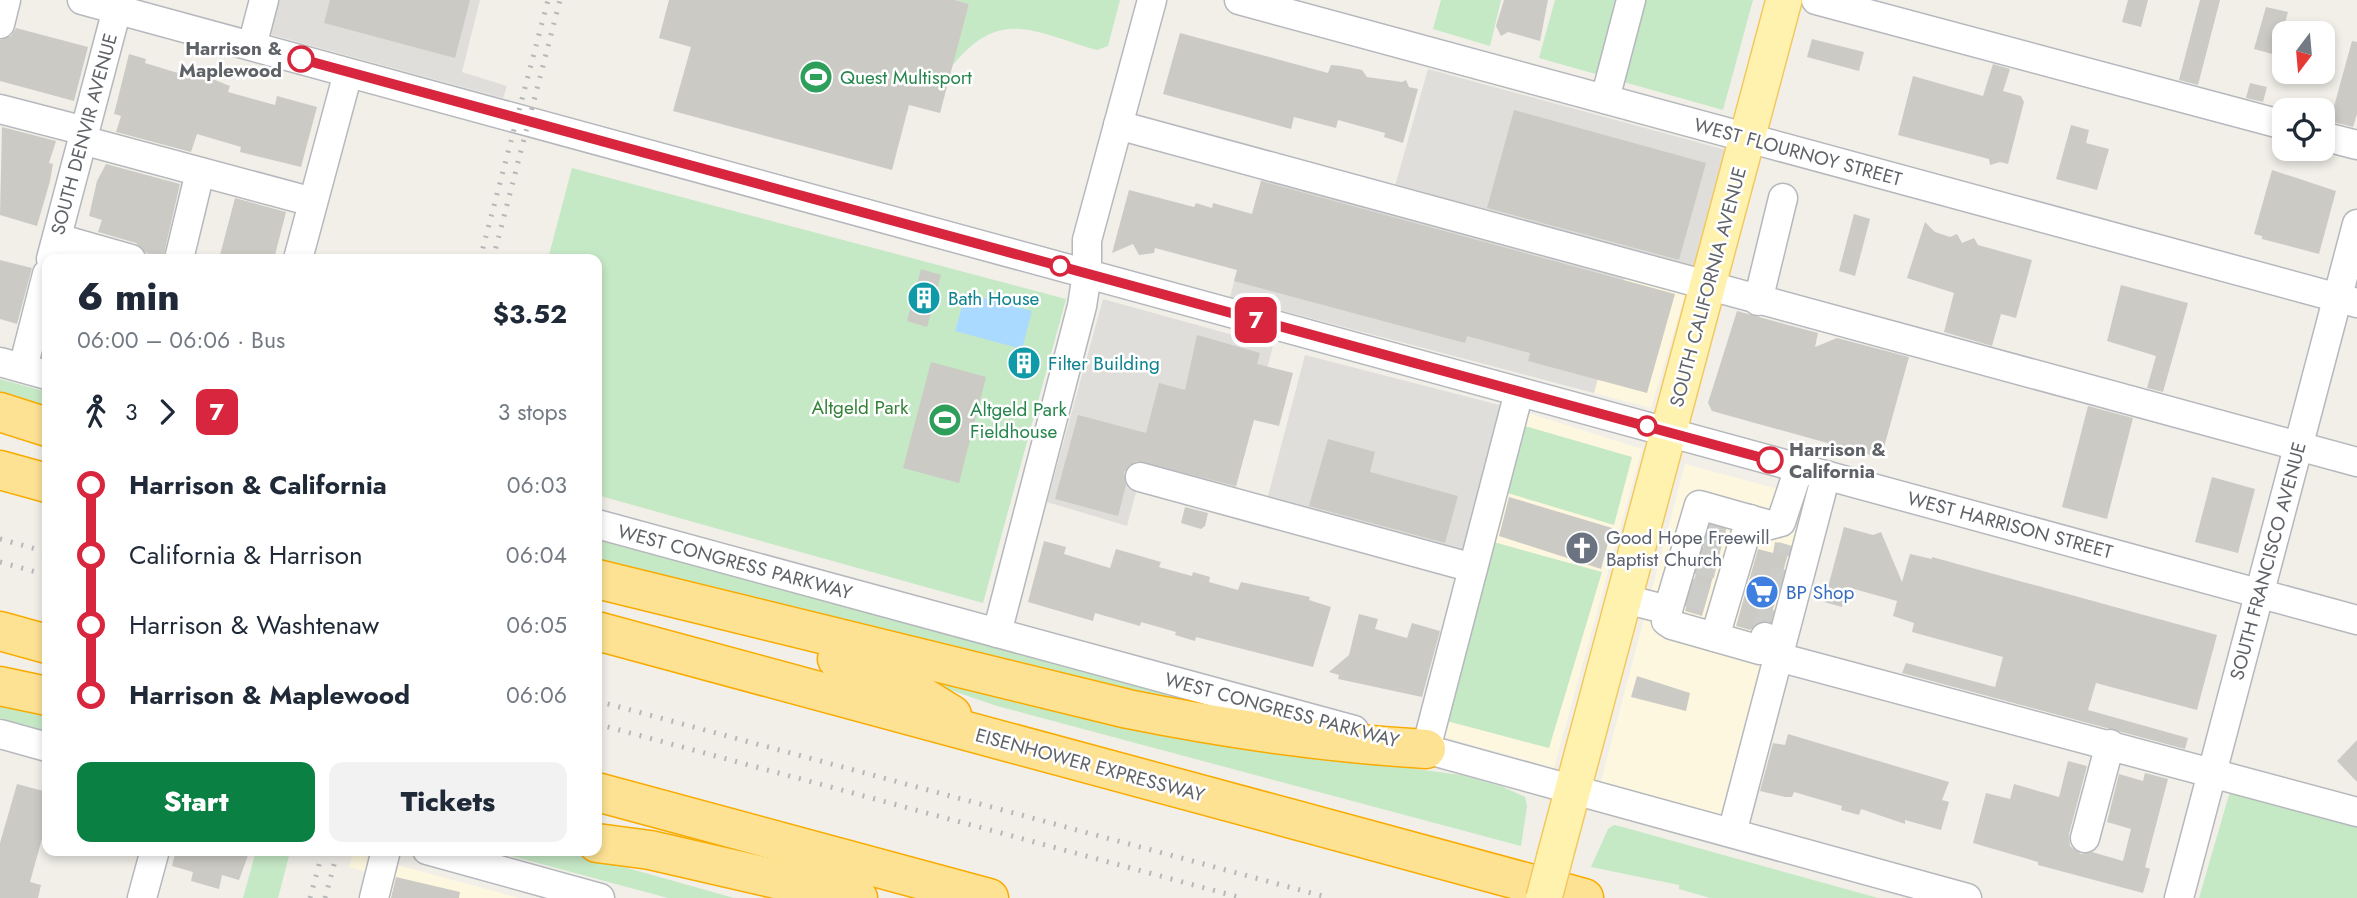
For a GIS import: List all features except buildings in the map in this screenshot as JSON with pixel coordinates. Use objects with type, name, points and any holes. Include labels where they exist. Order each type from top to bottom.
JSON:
[{"type":"highway","points":[[0,412],[42,425]]},
{"type":"highway","points":[[0,425],[42,434]]},
{"type":"highway","points":[[0,470],[42,482]]},
{"type":"highway","points":[[602,580],[1128,709],[1217,727],[1343,744],[1426,750]]},
{"type":"highway","points":[[687,603],[902,684],[986,737]]},
{"type":"highway","points":[[0,631],[42,643]]},
{"type":"highway","name":"EISENHOWER EXPRESSWAY","points":[[602,632],[1584,898]]},
{"type":"highway","points":[[602,793],[989,898]]},
{"type":"highway","points":[[602,844],[650,850],[858,898]]},
{"type":"highway","points":[[602,845],[768,898]]},
{"type":"main road","name":"SOUTH CALIFORNIA AVENUE","points":[[1544,898],[1784,0]]},
{"type":"street","points":[[0,24],[6,0]]},
{"type":"street","name":"WEST HARRISON STREET","points":[[82,0],[2357,620]]},
{"type":"street","points":[[252,46],[264,0]]},
{"type":"street","points":[[997,633],[1082,306],[1087,274],[1087,240],[1152,0]]},
{"type":"street","name":"WEST FLOURNOY STREET","points":[[1239,0],[2347,301]]},
{"type":"street","points":[[1605,99],[1631,0]]},
{"type":"street","points":[[1816,0],[2272,122]]},
{"type":"street","name":"SOUTH DENVIR AVENUE","points":[[54,249],[117,9]]},
{"type":"street","points":[[299,254],[348,73]]},
{"type":"street","points":[[0,109],[200,172],[313,202]]},
{"type":"street","points":[[1118,125],[2357,462]]},
{"type":"street","points":[[2335,139],[2357,145]]},
{"type":"street","points":[[180,254],[200,172]]},
{"type":"street","points":[[1758,301],[1783,198]]},
{"type":"street","name":"SOUTH FRANCISCO AVENUE","points":[[2179,898],[2298,446],[2347,301],[2357,224]]},
{"type":"street","points":[[54,249],[92,254]]},
{"type":"street","points":[[23,368],[42,294]]},
{"type":"street","points":[[1426,750],[1520,391]]},
{"type":"street","points":[[1813,472],[1787,507],[1781,522],[1715,545],[1692,598],[1666,621],[1715,637],[1763,647],[2357,813]]},
{"type":"street","points":[[1732,833],[1763,647],[1813,472]]},
{"type":"street","points":[[1140,477],[1473,568]]},
{"type":"street","points":[[1787,507],[1795,532],[1792,546]]},
{"type":"street","name":"WEST CONGRESS PARKWAY","points":[[602,525],[1967,898]]},
{"type":"street","points":[[1692,598],[1715,545]]},
{"type":"street","points":[[1625,599],[1692,598]]},
{"type":"street","points":[[1692,598],[1715,637]]},
{"type":"street","points":[[0,734],[42,746]]},
{"type":"street","points":[[2085,838],[2110,744]]},
{"type":"street","points":[[142,898],[153,856]]},
{"type":"street","points":[[374,898],[384,856]]},
{"type":"street","points":[[449,856],[600,898]]},
{"type":"shaded area","points":[[274,0],[480,0],[462,72],[507,86],[503,98],[265,33]]},
{"type":"shaded area","points":[[1428,69],[1726,150],[1689,282],[1628,266],[1594,393],[1230,297],[1265,166],[1391,200]]},
{"type":"shaded area","points":[[1628,265],[1689,282],[1651,408],[1594,393]]},
{"type":"shaded area","points":[[1103,299],[1273,346],[1232,502],[1140,477],[1127,526],[1047,502]]},
{"type":"shaded area","points":[[1305,355],[1515,409],[1473,568],[1264,511]]},
{"type":"shaded area","points":[[1515,409],[1642,449],[1554,768],[1430,733]]},
{"type":"shaded area","points":[[1685,464],[1819,500],[1735,819],[1601,781]]},
{"type":"shaded area","points":[[352,856],[364,856],[519,898],[368,898],[375,874],[349,867]]},
{"type":"green space","points":[[955,0],[1120,0],[1108,46],[1097,50],[1036,31],[1002,30],[969,47],[952,66],[969,4]]},
{"type":"green space","points":[[1441,0],[1501,0],[1490,46],[1433,29]]},
{"type":"green space","points":[[1555,0],[1753,0],[1723,110],[1539,58]]},
{"type":"green space","name":"Altgeld Park","points":[[572,168],[1066,299],[983,603],[602,496],[602,254],[549,254]]},
{"type":"green space","points":[[0,379],[42,391],[42,412],[0,399]]},
{"type":"green space","points":[[1521,425],[1632,457],[1614,525],[1501,491]]},
{"type":"green space","points":[[602,541],[1253,717],[1252,722],[602,566]]},
{"type":"green space","points":[[1490,541],[1602,572],[1549,748],[1443,720]]},
{"type":"green space","points":[[855,657],[1310,755],[1461,775],[1501,786],[1525,797],[1527,806],[1521,846],[997,706]]},
{"type":"green space","points":[[0,698],[42,709],[42,730],[0,718]]},
{"type":"green space","points":[[2231,788],[2357,822],[2357,898],[2199,898]]},
{"type":"green space","points":[[1614,825],[1878,898],[1710,898],[1679,889],[1679,885],[1591,867],[1608,829]]},
{"type":"green space","points":[[255,856],[289,856],[278,898],[243,898]]},
{"type":"green space","points":[[512,856],[585,856],[734,898],[668,898]]},
{"type":"water","points":[[966,293],[1032,311],[1022,349],[955,331]]},
{"type":"tunnel","points":[[1701,531],[1724,537]]},
{"type":"tunnel","points":[[1765,637],[1792,546]]},
{"type":"tunnel","points":[[1693,559],[1717,565]]},
{"type":"tunnel","points":[[1684,591],[1707,598]]},
{"type":"railway","points":[[481,254],[548,0]]},
{"type":"railway","points":[[494,254],[560,0]]},
{"type":"railway","points":[[0,539],[42,551]]},
{"type":"railway","points":[[0,562],[42,574]]},
{"type":"railway","points":[[602,702],[1330,898]]},
{"type":"railway","points":[[602,725],[1242,898]]},
{"type":"railway","points":[[310,898],[321,856]]},
{"type":"railway","points":[[325,898],[336,856]]},
{"type":"bus line","name":"7","points":[[301,59],[1770,460]]},
{"type":"place","name":"Harrison & Maplewood","points":[[301,59]]},
{"type":"place","name":"Quest Multisport","points":[[816,77]]},
{"type":"place","name":"Bath House","points":[[924,298]]},
{"type":"place","name":"Filter Building","points":[[1024,363]]},
{"type":"place","name":"Altgeld Park Fieldhouse","points":[[945,420]]},
{"type":"place","name":"Harrison & California","points":[[1770,460]]},
{"type":"place","name":"Good Hope Freewill Baptist Church","points":[[1582,548]]},
{"type":"place","name":"BP Shop","points":[[1762,592]]}]
